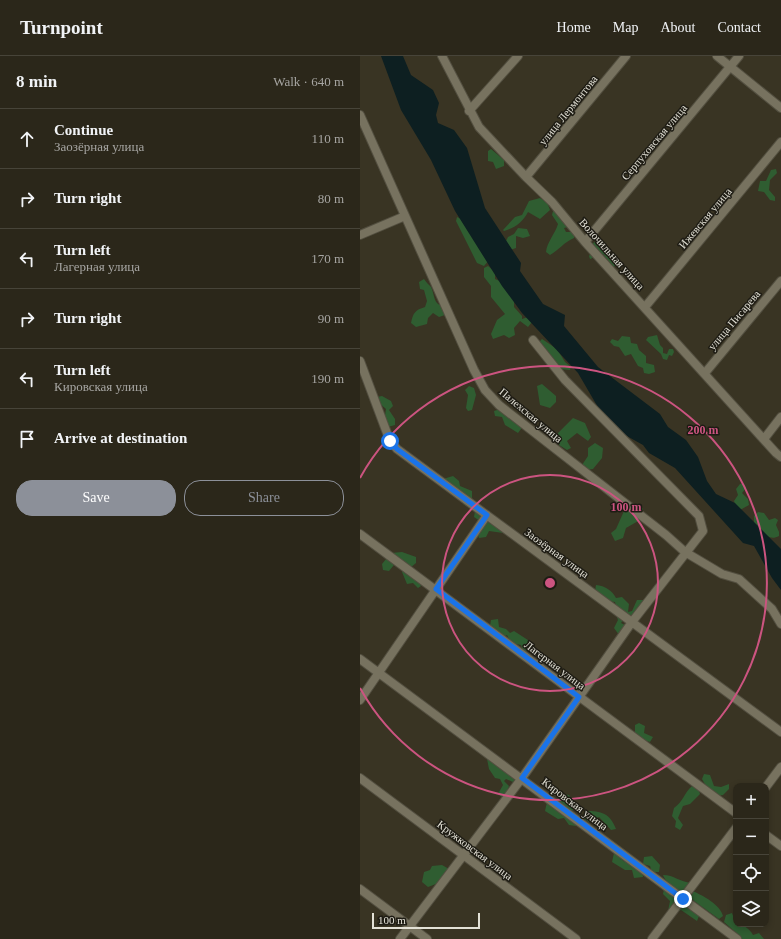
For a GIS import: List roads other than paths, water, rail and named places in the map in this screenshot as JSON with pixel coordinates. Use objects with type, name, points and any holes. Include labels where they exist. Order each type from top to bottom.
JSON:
[{"type":"street","name":"Волочильная улица","points":[[442,56],[479,127],[552,202],[585,242],[781,457]]},
{"type":"street","points":[[469,110],[518,56]]},
{"type":"street","name":"улица Лермонтова","points":[[526,177],[626,56]]},
{"type":"street","points":[[717,56],[781,108]]},
{"type":"street","name":"Серпуховская улица","points":[[585,242],[739,56]]},
{"type":"street","name":"Палехская улица","points":[[360,115],[474,370],[485,390],[498,405],[666,535],[685,552],[722,574],[740,578],[772,609],[781,624]]},
{"type":"street","name":"Ижевская улица","points":[[645,307],[781,142]]},
{"type":"street","points":[[360,235],[405,216]]},
{"type":"street","name":"улица Писарева","points":[[705,373],[781,281]]},
{"type":"street","points":[[400,939],[522,778],[632,622],[685,552],[703,531],[699,516],[565,380],[534,340]]},
{"type":"street","name":"Заозёрная улица","points":[[360,361],[394,445],[781,732]]},
{"type":"street","points":[[764,438],[781,417]]},
{"type":"street","points":[[360,700],[487,515]]},
{"type":"street","name":"Лагерная улица","points":[[360,534],[733,811]]},
{"type":"street","name":"Кировская улица","points":[[360,659],[737,939]]},
{"type":"street","points":[[769,783],[781,767]]},
{"type":"street","name":"Кружковская улица","points":[[360,778],[576,939]]},
{"type":"street","points":[[652,939],[733,832]]},
{"type":"street","points":[[769,837],[781,846]]},
{"type":"street","points":[[360,889],[427,939]]}]
